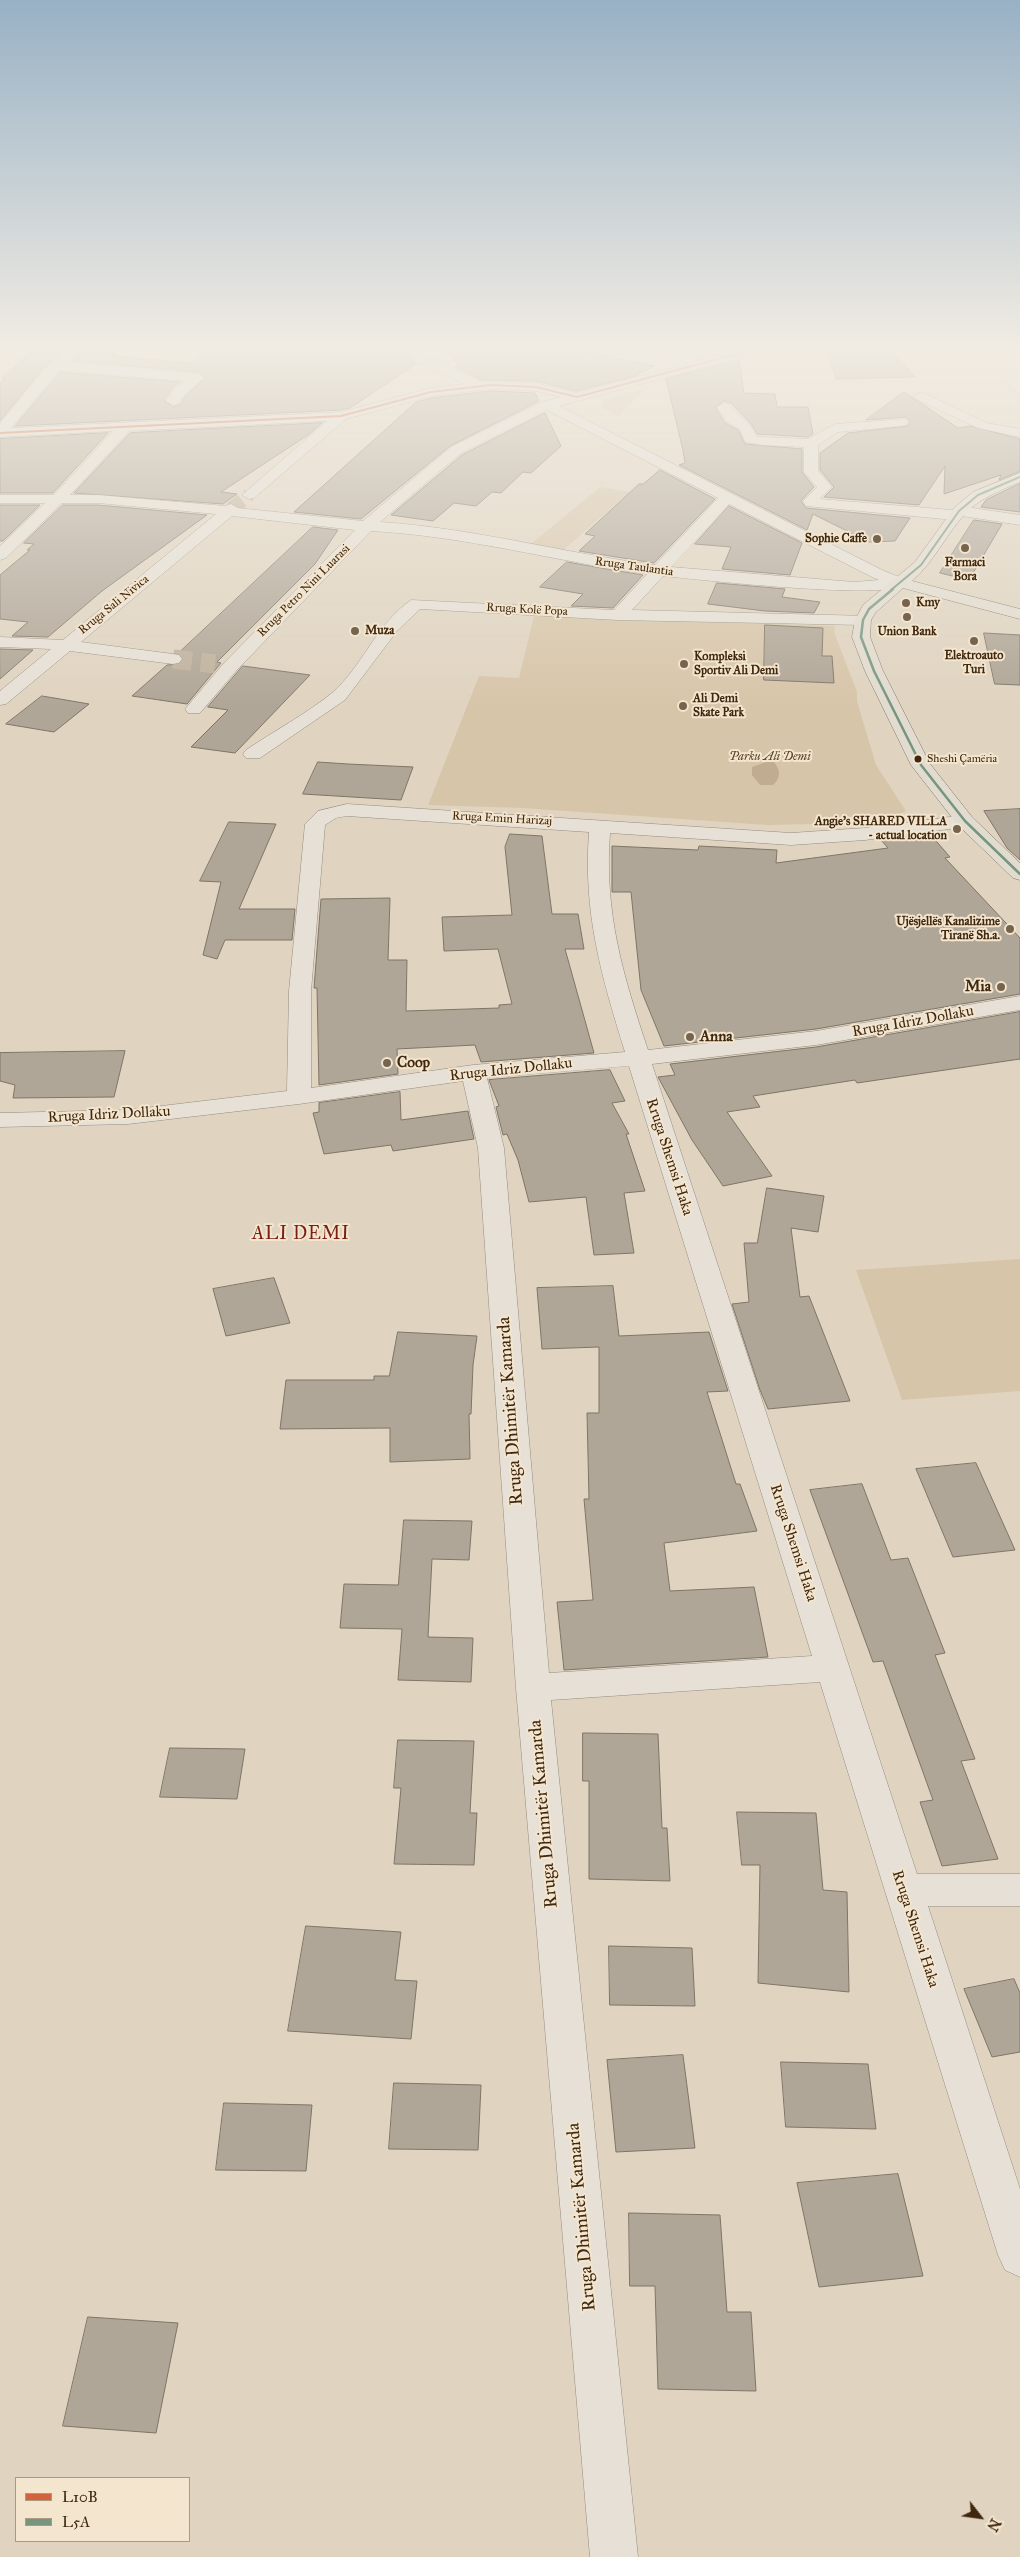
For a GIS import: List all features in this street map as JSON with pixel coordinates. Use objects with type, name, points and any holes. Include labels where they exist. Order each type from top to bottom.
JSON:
[{"type":"main road","points":[[1018,870],[965,821],[921,766],[874,671],[861,637],[863,620],[873,604],[906,579],[931,551],[957,513],[978,495],[1020,477]]},
{"type":"main road","points":[[906,579],[1020,604]]},
{"type":"main road","points":[[906,579],[1020,614]]},
{"type":"street","points":[[0,555],[86,469]]},
{"type":"street","points":[[249,495],[279,469]]},
{"type":"street","name":"Rruga Petro Nini Luarasi","points":[[194,709],[222,666],[369,524],[431,469]]},
{"type":"street","points":[[678,469],[878,574],[906,579]]},
{"type":"street","points":[[690,469],[878,561],[906,579]]},
{"type":"street","points":[[811,469],[811,472],[825,487],[810,501],[811,503],[858,508],[957,513],[1020,520]]},
{"type":"street","points":[[618,615],[728,496]]},
{"type":"street","name":"Rruga Taulantia","points":[[0,499],[98,499],[230,510],[337,524],[369,524],[470,537],[602,563],[660,571],[854,587],[906,579]]},
{"type":"street","name":"Rruga Sali Nivica","points":[[0,700],[230,510]]},
{"type":"street","name":"Rruga Kolë Popa","points":[[253,754],[338,696],[360,671],[391,627],[405,612],[417,604],[618,615],[863,620]]},
{"type":"street","points":[[0,642],[67,645],[174,659]]},
{"type":"street","name":"Rruga Emin Harizaj","points":[[299,1097],[298,1018],[315,824],[320,818],[331,812],[347,810],[791,839],[865,834],[965,821]]},
{"type":"street","name":"Rruga Shemsi Haka","points":[[600,826],[597,866],[598,905],[611,972],[1020,2255]]},
{"type":"street","name":"Rruga Idriz Dollaku","points":[[0,1120],[128,1117],[299,1097],[474,1072],[638,1058],[816,1038],[1020,1003]]},
{"type":"street","name":"Rruga Dhimitër Kamarda","points":[[474,1072],[491,1148],[532,1688],[614,2557]]},
{"type":"street","points":[[532,1688],[832,1668]]},
{"type":"street","points":[[903,1890],[1020,1890]]},
{"type":"green space","points":[[600,487],[630,492],[562,551],[531,544]]},
{"type":"green space","name":"Parku Ali Demi","points":[[534,616],[835,626],[834,632],[857,692],[857,701],[876,765],[906,811],[898,815],[814,824],[767,825],[522,808],[428,805],[479,676],[519,678]]},
{"type":"green space","points":[[1020,1259],[1020,1391],[902,1400],[856,1270]]},
{"type":"shaded area","points":[[772,760],[779,772],[778,779],[773,785],[760,785],[752,775],[752,767]]},
{"type":"building","points":[[0,469],[75,469],[53,493],[0,493]]},
{"type":"building","points":[[96,469],[256,469],[221,492],[237,494],[223,504],[74,493]]},
{"type":"building","points":[[341,469],[422,469],[361,519],[294,512]]},
{"type":"building","points":[[445,469],[535,469],[531,473],[523,472],[501,493],[492,492],[476,506],[454,503],[433,521],[391,515]]},
{"type":"building","points":[[688,469],[802,469],[802,472],[814,487],[801,501],[806,508],[910,518],[895,541],[869,542],[813,514],[807,530]]},
{"type":"building","points":[[943,469],[919,505],[824,497],[834,487],[820,470]]},
{"type":"building","points":[[945,469],[1020,469],[999,480],[1001,475],[944,494]]},
{"type":"building","points":[[660,470],[715,499],[654,563],[579,551],[595,536],[585,534],[639,484],[643,484]]},
{"type":"building","points":[[1020,484],[1020,512],[981,507],[986,500]]},
{"type":"building","points":[[0,505],[40,505],[3,541],[0,541]]},
{"type":"building","points":[[63,505],[98,505],[207,515],[102,591],[48,637],[12,636],[28,622],[0,619],[0,575],[30,550],[27,550],[34,544],[24,543]]},
{"type":"building","points":[[729,506],[802,543],[790,575],[722,569],[731,547],[695,544]]},
{"type":"building","points":[[974,520],[1002,524],[969,580],[940,573]]},
{"type":"building","points":[[313,527],[338,530],[315,564],[217,662],[221,663],[187,704],[132,696],[167,665],[180,664],[184,659],[179,653]]},
{"type":"building","points":[[567,562],[643,575],[613,608],[571,606],[583,594],[540,587]]},
{"type":"building","points":[[717,583],[785,589],[782,597],[820,602],[814,613],[765,611],[708,604]]},
{"type":"building","points":[[765,625],[823,628],[822,656],[832,656],[834,683],[764,680]]},
{"type":"building","points":[[984,633],[1020,635],[1020,685],[995,684]]},
{"type":"building","points":[[0,649],[33,650],[0,679]]},
{"type":"building","points":[[243,666],[310,675],[235,753],[191,747],[228,710],[208,707]]},
{"type":"building","points":[[42,696],[89,704],[54,732],[6,724]]},
{"type":"building","points":[[318,762],[413,767],[401,800],[303,794]]},
{"type":"building","points":[[1020,809],[1020,860],[1007,848],[984,811]]},
{"type":"building","points":[[229,822],[276,824],[239,909],[295,909],[292,940],[225,940],[217,959],[203,955],[221,882],[200,881]]},
{"type":"building","points":[[510,834],[542,836],[552,914],[578,914],[584,949],[565,949],[594,1053],[481,1062],[475,1045],[397,1049],[398,1074],[319,1085],[317,988],[314,988],[321,899],[390,898],[388,960],[407,960],[406,1011],[499,1008],[499,1005],[512,1004],[498,949],[444,951],[442,917],[512,915],[505,847]]},
{"type":"building","points":[[930,834],[950,857],[945,858],[1020,938],[1020,994],[816,1029],[664,1046],[641,990],[631,892],[612,892],[612,846],[698,850],[699,846],[777,850],[776,863],[888,848],[881,840]]},
{"type":"building","points":[[1020,1012],[1020,1059],[857,1083],[855,1080],[753,1096],[760,1107],[727,1112],[772,1176],[723,1186],[692,1140],[658,1077],[675,1075],[670,1064],[816,1047]]},
{"type":"building","points":[[125,1051],[114,1097],[13,1098],[15,1085],[0,1081],[0,1053]]},
{"type":"building","points":[[610,1070],[625,1101],[612,1103],[629,1134],[626,1134],[645,1191],[624,1193],[634,1253],[594,1255],[586,1197],[529,1202],[518,1160],[507,1134],[503,1135],[496,1107],[499,1106],[489,1080]]},
{"type":"building","points":[[400,1092],[401,1120],[468,1111],[474,1139],[393,1151],[391,1145],[324,1154],[313,1113],[319,1112],[319,1103]]},
{"type":"building","points":[[767,1188],[824,1196],[818,1232],[791,1228],[800,1297],[809,1296],[850,1401],[768,1409],[760,1390],[732,1304],[749,1302],[744,1243],[757,1243]]},
{"type":"building","points":[[274,1278],[290,1323],[226,1336],[213,1289]]},
{"type":"building","points":[[613,1286],[619,1336],[709,1332],[728,1391],[707,1392],[736,1484],[740,1484],[757,1531],[664,1543],[670,1591],[754,1587],[768,1657],[564,1670],[557,1602],[593,1600],[584,1499],[589,1499],[587,1413],[599,1413],[599,1347],[542,1349],[537,1288]]},
{"type":"building","points":[[398,1332],[477,1336],[473,1365],[471,1414],[469,1414],[470,1459],[390,1462],[390,1428],[280,1429],[286,1380],[374,1380],[374,1376],[389,1376]]},
{"type":"building","points":[[976,1463],[1015,1550],[953,1557],[916,1469]]},
{"type":"building","points":[[862,1484],[891,1560],[908,1558],[945,1653],[935,1655],[975,1759],[961,1761],[998,1859],[942,1866],[920,1802],[933,1800],[883,1661],[873,1662],[810,1490]]},
{"type":"building","points":[[404,1520],[472,1521],[469,1560],[432,1559],[428,1637],[473,1638],[471,1682],[398,1680],[402,1629],[340,1628],[344,1584],[398,1585]]},
{"type":"building","points":[[583,1733],[658,1734],[662,1828],[667,1828],[670,1881],[589,1879],[589,1781],[583,1781]]},
{"type":"building","points":[[398,1740],[474,1741],[470,1813],[477,1813],[474,1865],[394,1864],[401,1788],[394,1788]]},
{"type":"building","points":[[170,1748],[245,1749],[237,1799],[160,1797]]},
{"type":"building","points":[[737,1812],[816,1813],[823,1890],[847,1892],[849,1992],[758,1983],[760,1865],[742,1865]]},
{"type":"building","points":[[306,1926],[401,1932],[395,1980],[417,1981],[411,2039],[288,2031]]},
{"type":"building","points":[[609,1946],[692,1948],[695,2006],[610,2005]]},
{"type":"building","points":[[1014,1979],[1020,1993],[1020,2052],[992,2057],[964,1989]]},
{"type":"building","points":[[683,2055],[695,2148],[616,2152],[607,2060]]},
{"type":"building","points":[[781,2062],[868,2064],[876,2129],[786,2127]]},
{"type":"building","points":[[394,2083],[481,2085],[478,2150],[389,2149]]},
{"type":"building","points":[[224,2103],[312,2105],[306,2171],[216,2170]]},
{"type":"building","points":[[898,2174],[923,2276],[819,2287],[797,2183]]},
{"type":"building","points":[[629,2213],[720,2215],[727,2312],[751,2312],[756,2391],[658,2389],[655,2286],[630,2286]]},
{"type":"building","points":[[88,2317],[178,2323],[156,2433],[63,2426]]},
{"type":"tunnel","points":[[231,509],[249,495]]},
{"type":"tunnel","points":[[173,659],[215,664]]},
{"type":"transit line","name":"L5A","points":[[1020,477],[978,495],[959,511],[921,565],[869,609],[863,620],[861,637],[874,671],[921,765],[965,821],[1020,874]]},
{"type":"place","name":"Sophie Caffe","points":[[877,539]]},
{"type":"place","name":"Farmaci Bora","points":[[965,548]]},
{"type":"place","name":"Kmy","points":[[906,603]]},
{"type":"place","name":"Union Bank","points":[[907,617]]},
{"type":"place","name":"Muza","points":[[355,631]]},
{"type":"place","name":"Elektroauto Turi","points":[[974,641]]},
{"type":"place","name":"Kompleksi Sportiv Ali Demi","points":[[684,664]]},
{"type":"place","name":"Ali Demi Skate Park","points":[[683,706]]},
{"type":"place","name":"Sheshi Çamëria","points":[[918,759]]},
{"type":"place","name":"Angie's SHARED VILLA - actual location","points":[[957,829]]},
{"type":"place","name":"Ujësjellës Kanalizime Tiranë Sh.a.","points":[[1010,929]]},
{"type":"place","name":"Mia","points":[[1001,987]]},
{"type":"place","name":"Anna","points":[[690,1037]]},
{"type":"place","name":"Coop","points":[[387,1063]]},
{"type":"district","name":"ALI DEMI","points":[[301,1235]]}]
